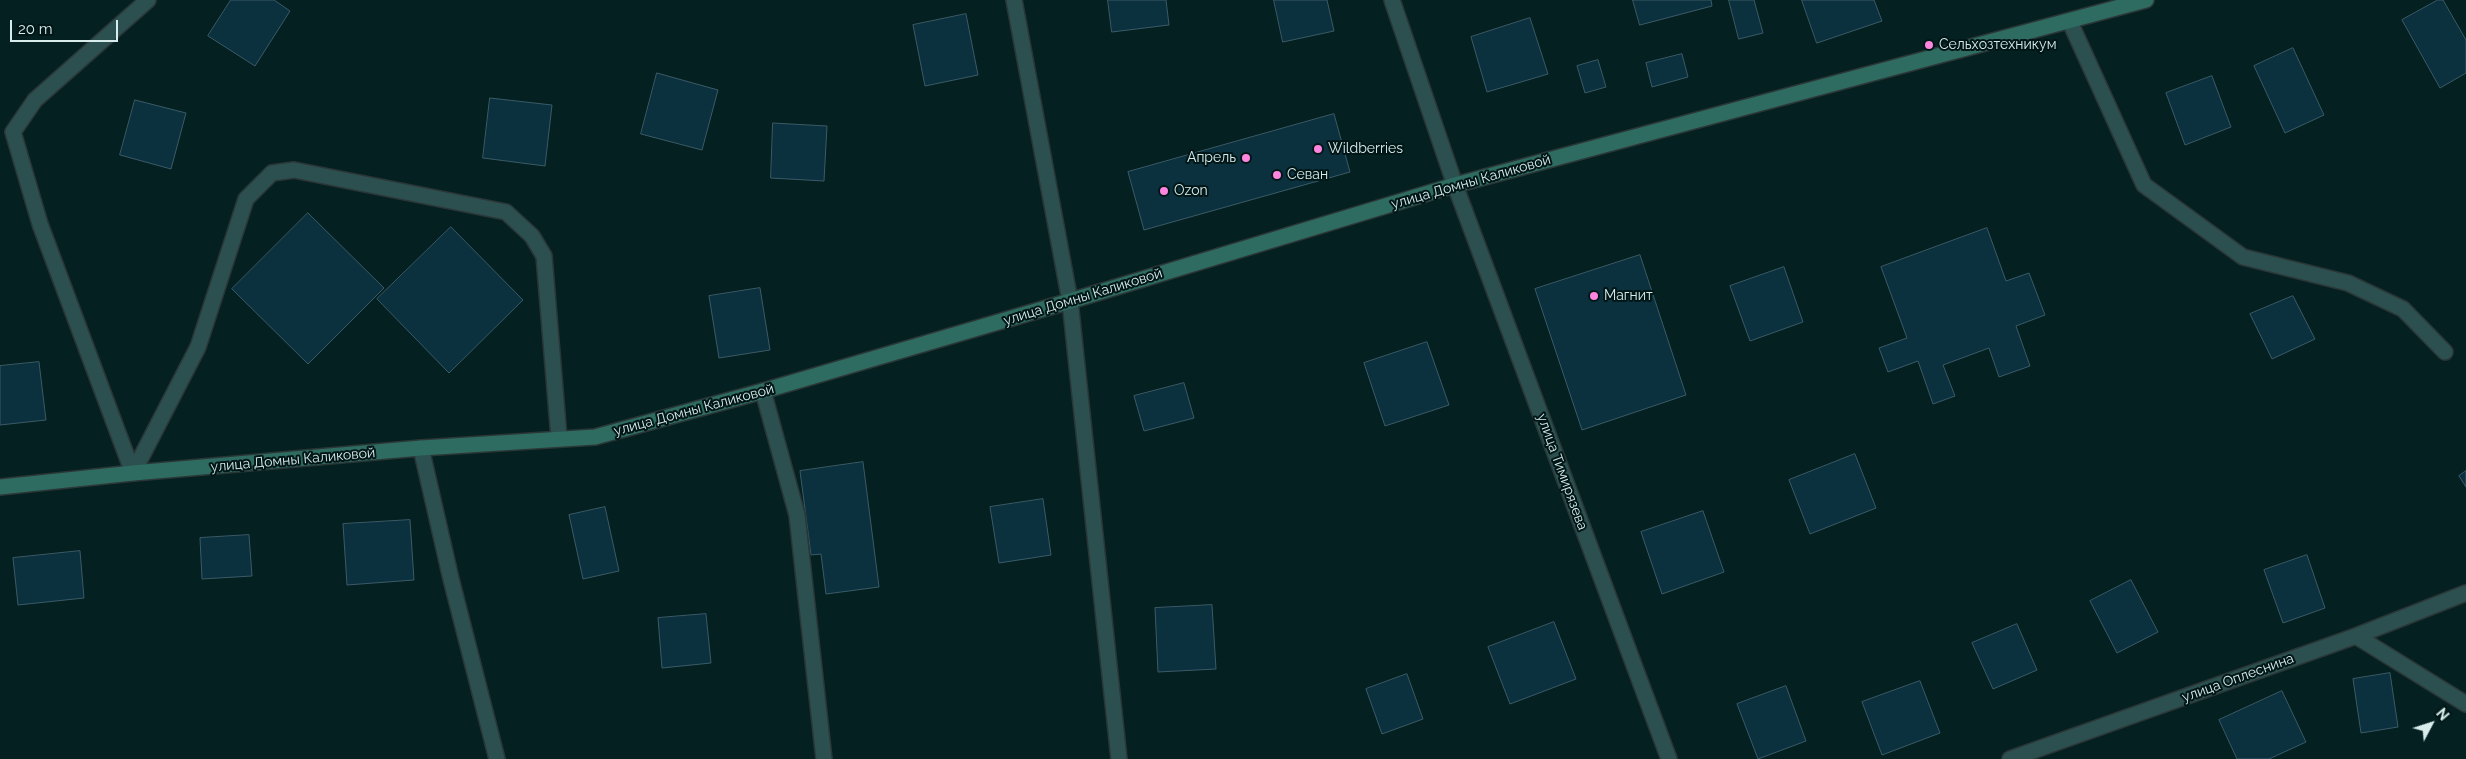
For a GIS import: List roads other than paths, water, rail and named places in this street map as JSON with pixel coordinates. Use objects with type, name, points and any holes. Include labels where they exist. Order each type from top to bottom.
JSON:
[{"type":"main road","name":"улица Домны Каликовой","points":[[0,488],[134,473],[421,448],[595,437],[764,391],[1455,185],[2070,22],[2146,0]]},
{"type":"street","points":[[134,473],[6,129],[34,100],[148,0]]},
{"type":"street","points":[[1014,0],[1070,301],[1119,759]]},
{"type":"street","name":"улица Тимирязева","points":[[1392,0],[1455,185],[1669,759]]},
{"type":"street","points":[[2070,22],[2144,185],[2243,257],[2348,283],[2403,309],[2445,352]]},
{"type":"street","points":[[134,473],[198,347],[246,199],[272,173],[294,170],[506,212],[532,236],[544,256],[558,438]]},
{"type":"street","points":[[764,391],[797,515],[824,759]]},
{"type":"street","points":[[421,448],[451,579],[498,759]]},
{"type":"street","name":"улица Оплеснина","points":[[2010,759],[2356,636],[2466,593]]},
{"type":"street","points":[[2356,636],[2466,704]]},
{"type":"place","name":"Сельхозтехникум","points":[[1929,45]]},
{"type":"place","name":"Wildberries","points":[[1318,149]]},
{"type":"place","name":"Апрель","points":[[1246,158]]},
{"type":"place","name":"Севан","points":[[1277,175]]},
{"type":"place","name":"Ozon","points":[[1164,191]]},
{"type":"place","name":"Магнит","points":[[1594,296]]}]
